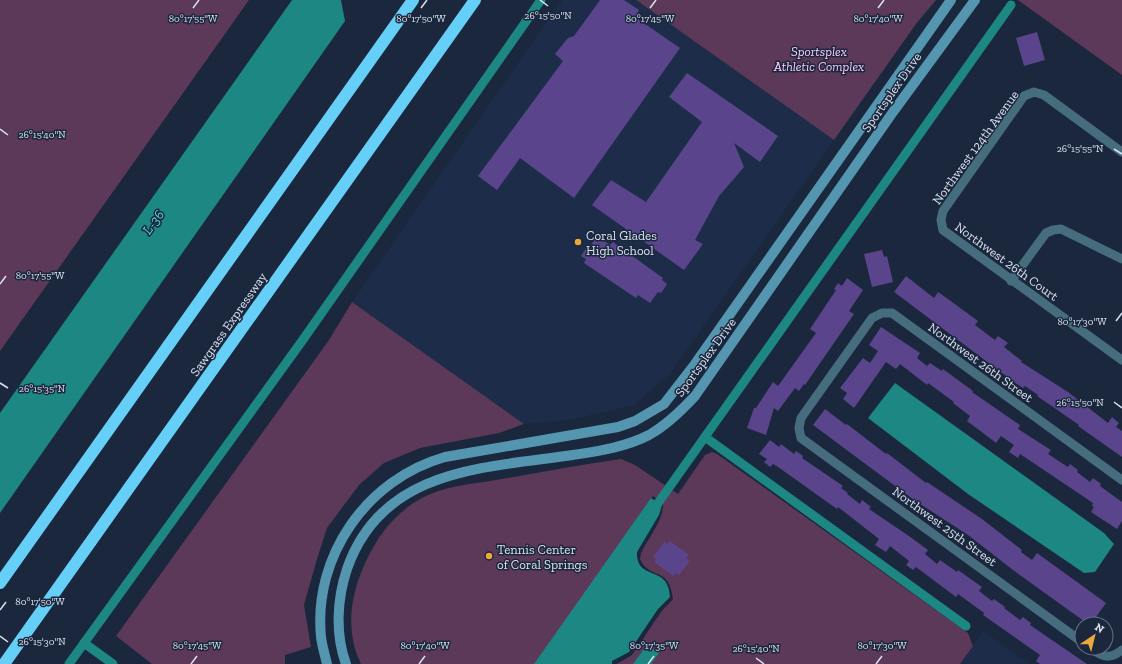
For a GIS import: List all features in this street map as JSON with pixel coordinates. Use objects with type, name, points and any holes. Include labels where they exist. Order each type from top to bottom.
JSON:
[{"type":"highway","points":[[0,583],[413,0]]},
{"type":"highway","name":"Sawgrass Expressway","points":[[4,664],[475,0]]},
{"type":"street","name":"Sportsplex Drive","points":[[327,664],[321,637],[321,605],[327,574],[336,548],[351,523],[369,501],[387,485],[427,462],[445,457],[618,427],[650,414],[664,404],[695,364],[951,0]]},
{"type":"street","name":"Sportsplex Drive","points":[[346,664],[339,634],[338,606],[344,578],[352,554],[380,514],[399,497],[422,485],[444,477],[477,469],[593,452],[621,445],[648,435],[664,425],[681,411],[695,396],[893,112],[975,0]]},
{"type":"street","name":"Northwest 124th Avenue","points":[[941,220],[943,211],[1024,96],[1034,92],[1044,95],[1122,152]]},
{"type":"street","name":"Northwest 26th Court","points":[[941,220],[944,230],[1011,281],[1122,360]]},
{"type":"street","points":[[1011,281],[1046,233],[1053,230],[1061,229],[1122,259]]},
{"type":"street","name":"Northwest 25th Street","points":[[882,313],[872,318],[801,418],[799,428],[801,438],[1074,636]]},
{"type":"street","name":"Northwest 26th Street","points":[[882,313],[892,313],[1122,480]]},
{"type":"shaded area","name":"Coral Glades High School","points":[[562,0],[636,0],[834,140],[669,375],[634,405],[569,420],[524,424],[352,302]]},
{"type":"shaded area","points":[[983,631],[1029,664],[960,664]]},
{"type":"green space","points":[[0,0],[249,0],[0,351]]},
{"type":"green space","name":"Sportsplex Athletic Complex","points":[[636,0],[936,0],[916,24],[834,140]]},
{"type":"green space","points":[[1018,0],[1122,0],[1122,75]]},
{"type":"green space","points":[[352,302],[524,424],[499,433],[420,448],[384,463],[359,485],[327,528],[317,559],[304,605],[311,647],[285,655],[285,664],[152,664],[116,636],[329,340]]},
{"type":"green space","name":"Tennis Center of Coral Springs","points":[[712,452],[717,454],[968,633],[973,646],[960,664],[617,664],[632,655],[661,612],[673,599],[668,582],[663,577],[644,566],[640,559],[641,553],[661,516],[663,509],[663,503],[653,496],[535,664],[361,664],[353,642],[351,619],[354,596],[361,573],[371,550],[385,530],[402,512],[422,498],[439,491],[458,486],[621,459],[635,465],[678,494],[705,455]]},
{"type":"water","name":"L-36","points":[[292,0],[341,0],[345,21],[0,513],[0,413]]},
{"type":"water","points":[[895,383],[1104,533],[1114,544],[1095,572],[1084,573],[968,494],[868,418]]},
{"type":"water","points":[[651,498],[662,505],[659,515],[637,552],[638,561],[647,571],[664,580],[668,587],[670,597],[658,609],[629,652],[612,661],[612,664],[534,664]]},
{"type":"water","points":[[647,645],[659,653],[651,664],[633,664]]},
{"type":"building","points":[[600,0],[624,0],[639,10],[635,17],[680,48],[574,198],[520,158],[497,190],[478,176],[563,61],[555,54],[568,38],[574,36]]},
{"type":"building","points":[[1037,32],[1045,60],[1024,66],[1016,38]]},
{"type":"building","points":[[687,73],[778,136],[760,162],[734,143],[744,167],[719,196],[695,240],[703,244],[684,270],[592,205],[611,180],[646,202],[702,122],[669,97]]},
{"type":"building","points":[[597,236],[610,245],[613,242],[663,278],[662,280],[667,284],[661,293],[658,292],[650,303],[638,295],[636,298],[584,263],[586,259],[581,256],[587,247],[589,248]]},
{"type":"building","points":[[882,250],[884,257],[887,256],[893,282],[872,287],[864,254]]},
{"type":"building","points":[[906,276],[934,298],[938,292],[948,299],[978,321],[975,325],[995,340],[998,336],[1008,343],[1004,347],[1022,361],[1021,362],[1068,392],[1108,423],[1112,417],[1119,423],[1116,427],[1122,431],[1122,457],[1037,396],[1038,395],[1025,386],[1023,388],[1014,382],[894,292]]},
{"type":"building","points":[[847,278],[863,290],[849,311],[854,314],[805,385],[804,384],[799,391],[795,388],[778,411],[774,408],[766,435],[747,428],[754,408],[756,408],[773,382],[778,386],[816,333],[810,329],[836,290],[834,289],[838,283],[842,286]]},
{"type":"building","points":[[881,327],[920,353],[917,358],[927,366],[930,363],[942,371],[943,369],[973,391],[972,392],[1020,425],[1018,429],[1051,450],[1048,454],[1068,467],[1070,464],[1078,470],[1077,472],[1090,482],[1093,478],[1101,484],[1100,486],[1122,502],[1122,521],[1117,529],[1091,512],[1094,507],[1092,506],[1093,503],[1020,454],[1018,458],[1009,452],[1014,445],[1001,436],[996,443],[967,421],[970,416],[953,403],[954,402],[928,383],[927,385],[900,364],[896,369],[886,362],[854,408],[843,399],[847,393],[840,388],[863,358],[870,363],[878,351],[869,345]]},
{"type":"building","points":[[825,409],[926,483],[927,482],[982,519],[1022,550],[1021,552],[1032,560],[1037,553],[1106,603],[1097,616],[1077,616],[1013,570],[968,535],[914,500],[813,425]]},
{"type":"building","points":[[770,440],[779,447],[781,444],[794,454],[796,451],[803,456],[802,458],[843,486],[841,488],[860,504],[862,500],[871,507],[869,509],[928,550],[925,554],[937,564],[940,560],[957,572],[958,570],[982,587],[979,591],[992,601],[994,599],[1020,620],[1023,617],[1031,623],[1030,625],[1087,664],[1040,664],[1036,661],[1040,655],[983,615],[984,613],[958,594],[956,597],[916,567],[913,570],[906,565],[909,561],[890,546],[886,552],[875,545],[879,539],[838,507],[837,509],[778,467],[773,464],[770,467],[764,462],[767,459],[759,454]]},
{"type":"building","points":[[670,541],[689,555],[686,558],[690,561],[679,575],[676,573],[673,576],[654,562],[656,559],[653,557],[664,542],[667,544]]},
{"type":"waterway","points":[[69,664],[302,341],[541,0]]},
{"type":"waterway","points":[[651,513],[1011,5]]},
{"type":"waterway","points":[[705,437],[966,626]]},
{"type":"waterway","points":[[84,643],[113,664]]},
{"type":"place","name":"Coral Glades High School","points":[[578,242]]},
{"type":"place","name":"Tennis Center of Coral Springs","points":[[489,556]]}]
